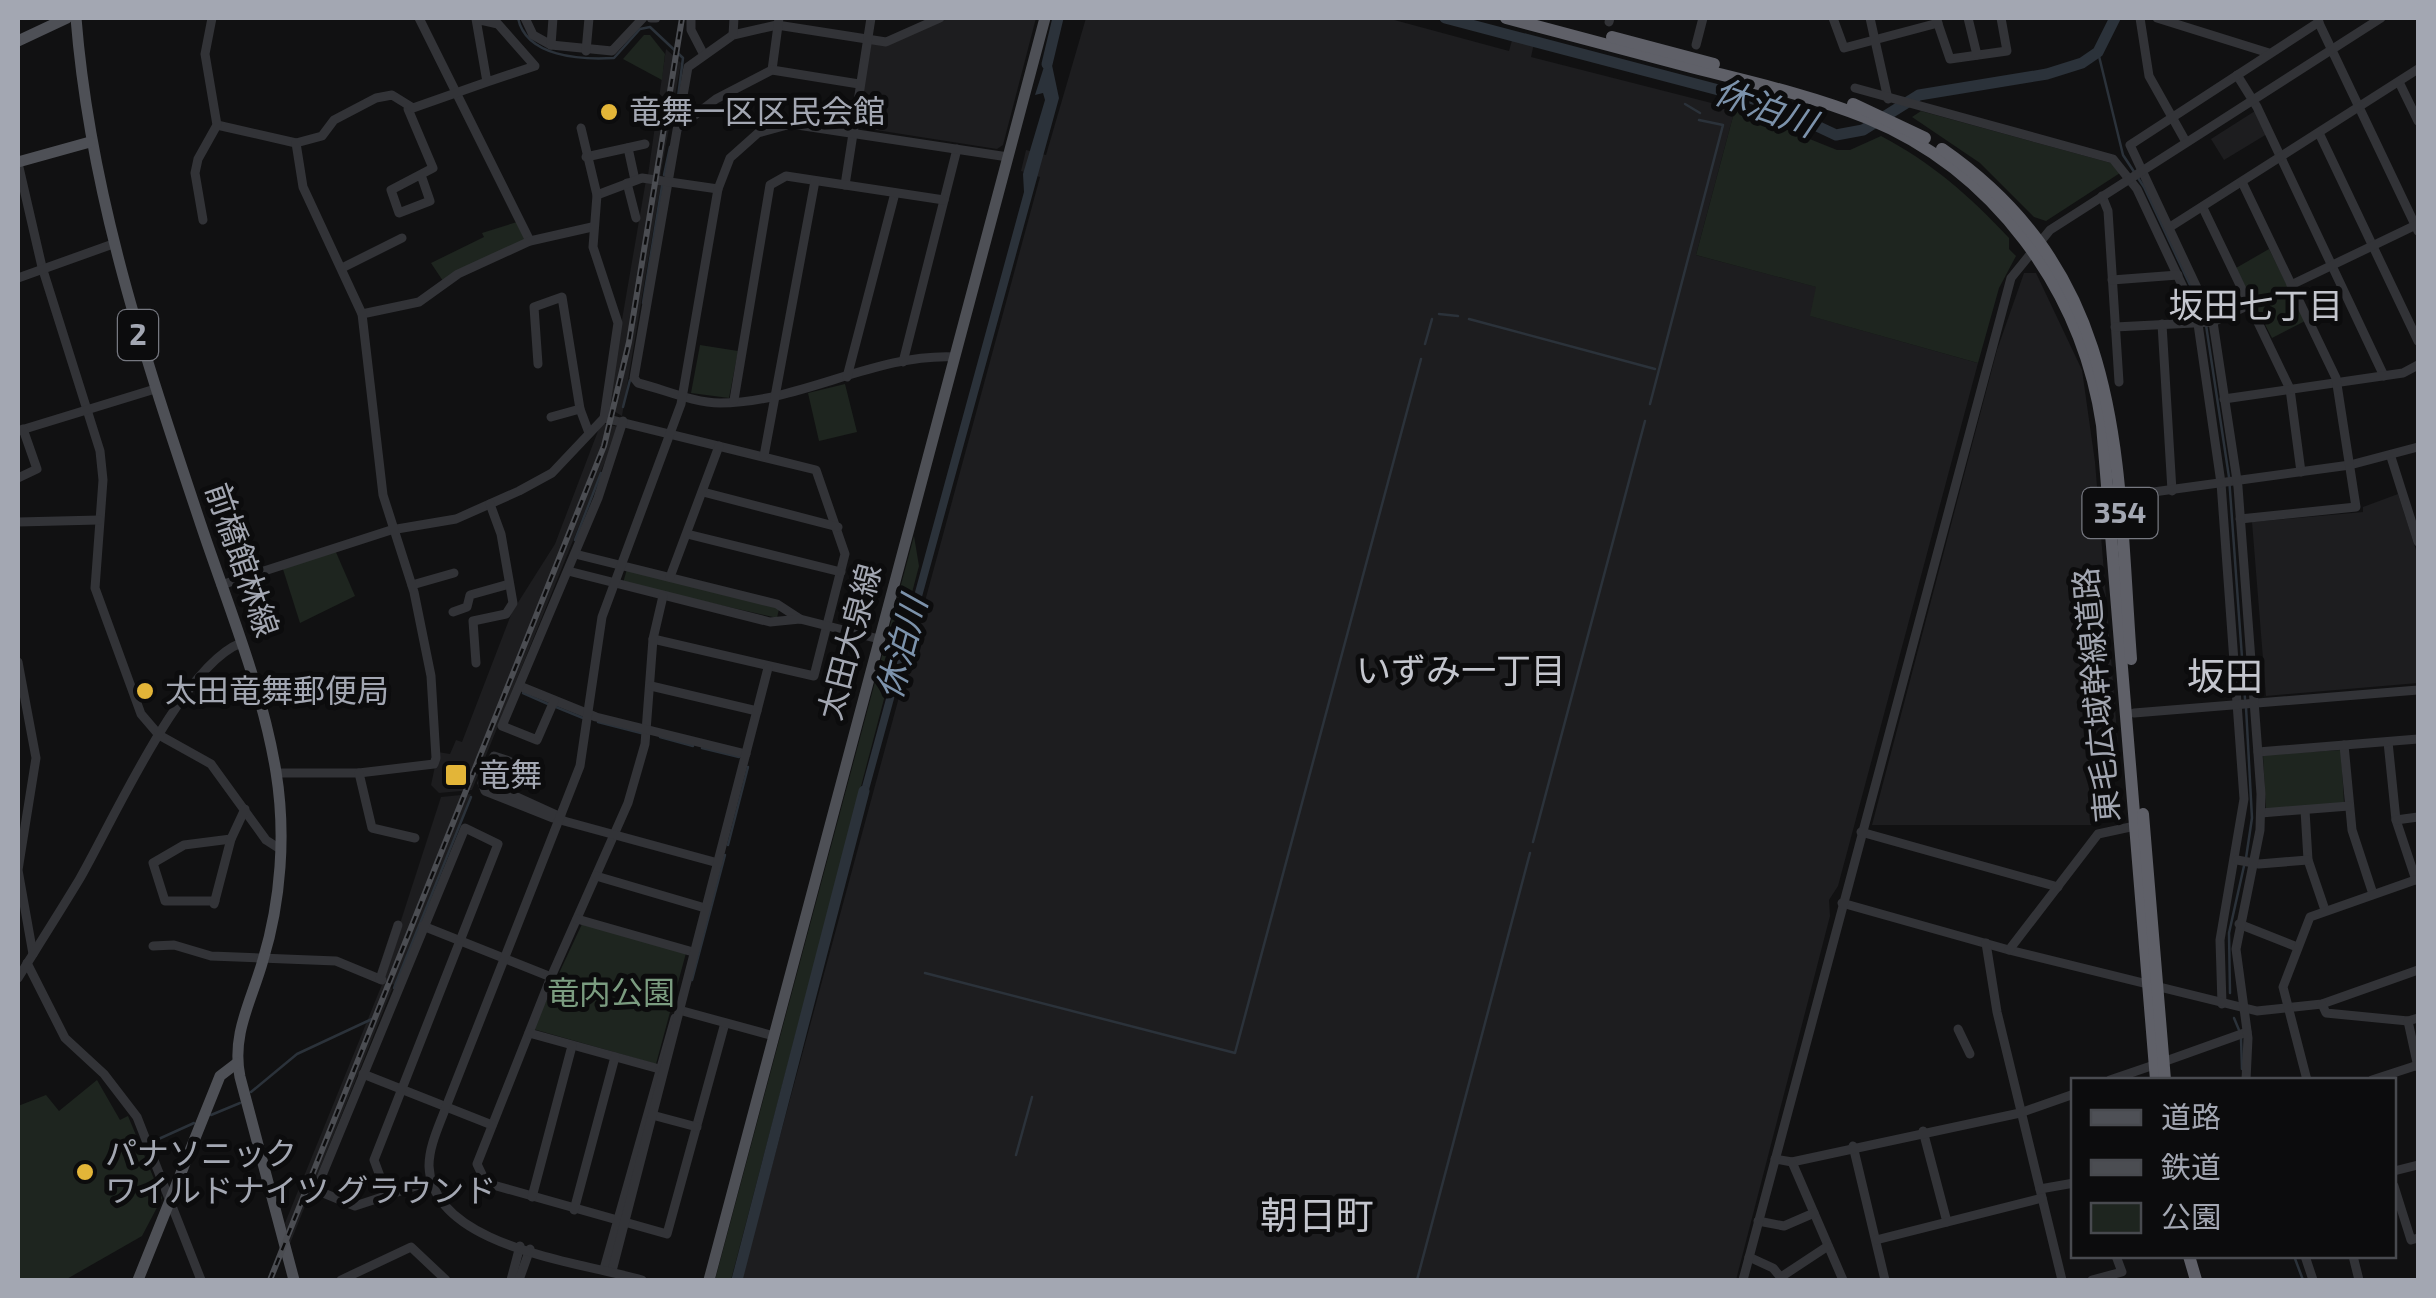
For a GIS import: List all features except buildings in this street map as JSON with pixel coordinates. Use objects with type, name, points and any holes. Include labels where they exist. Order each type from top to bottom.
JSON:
[{"type":"highway","name":"東毛広域幹線道路","points":[[1506,18],[1533,20],[1871,115],[1892,124],[1967,179],[2035,244],[2085,350],[2114,497],[2134,713],[2156,1078]]},
{"type":"highway","name":"東毛広域幹線道路","points":[[2114,497],[2135,826],[2152,986]]},
{"type":"highway","name":"東毛広域幹線道路","points":[[2158,1063],[2164,1078]]},
{"type":"main road","points":[[18,41],[67,18]]},
{"type":"main road","name":"前橋館林線","points":[[76,18],[90,142],[114,244],[155,390],[241,642],[276,773],[280,849],[264,959],[238,1034],[238,1063],[220,1076],[138,1280]]},
{"type":"main road","name":"太田大泉線","points":[[709,1280],[1045,18]]},
{"type":"main road","points":[[18,163],[90,142]]},
{"type":"main road","points":[[238,1063],[294,1280]]},
{"type":"street","points":[[203,220],[195,173],[217,124],[205,54],[212,18]]},
{"type":"street","points":[[419,18],[530,241]]},
{"type":"street","points":[[408,109],[535,66],[498,24],[476,18],[487,82]]},
{"type":"street","points":[[525,18],[533,35],[551,45],[586,51],[612,51],[627,25],[643,18]]},
{"type":"street","points":[[551,45],[553,18]]},
{"type":"street","points":[[586,51],[589,18]]},
{"type":"street","points":[[691,18],[690,30],[704,55]]},
{"type":"street","points":[[733,34],[734,18]]},
{"type":"street","points":[[820,31],[822,18]]},
{"type":"street","points":[[844,185],[870,18]]},
{"type":"street","points":[[940,18],[889,42],[778,22],[733,34],[686,71],[634,378],[638,383],[718,403],[778,394],[903,362],[955,357]]},
{"type":"street","points":[[1696,45],[1700,18]]},
{"type":"street","points":[[1833,18],[1842,48],[1937,20],[1948,58],[2008,49],[2000,18]]},
{"type":"street","points":[[1870,18],[1890,100]]},
{"type":"street","points":[[1903,18],[1906,30]]},
{"type":"street","points":[[1968,18],[1977,55]]},
{"type":"street","points":[[2140,18],[2146,68],[2186,142]]},
{"type":"street","points":[[2157,18],[2269,52]]},
{"type":"street","points":[[1743,1280],[2011,278],[2035,244],[2102,196],[2381,18]]},
{"type":"street","points":[[2222,1004],[2220,940],[2237,860],[2244,799],[2206,322],[2178,275],[2136,175],[2131,142],[2319,19],[2418,226],[2291,285]]},
{"type":"street","points":[[772,70],[778,22]]},
{"type":"street","points":[[2170,227],[2418,69]]},
{"type":"street","points":[[678,128],[716,99],[772,70],[860,84]]},
{"type":"street","points":[[2237,75],[2254,101],[2384,376]]},
{"type":"street","points":[[2399,82],[2418,122]]},
{"type":"street","points":[[1856,88],[2109,157],[2136,175],[2170,227],[2206,322],[2224,399],[2240,519],[2261,813],[2236,949],[2247,1032],[2246,1078]]},
{"type":"street","points":[[217,124],[296,142],[322,136],[334,120],[376,98],[392,96],[408,109],[432,162],[432,168],[391,190],[398,214],[430,200],[421,175]]},
{"type":"street","points":[[642,1280],[460,1224],[443,1207],[431,1180],[430,1151],[580,766],[591,716],[597,641],[614,583],[684,394],[718,189],[734,151],[765,129],[791,124],[1008,157]]},
{"type":"street","points":[[221,584],[391,530],[456,519],[552,473],[604,418],[618,324],[594,252],[592,226],[597,194],[581,128]]},
{"type":"street","points":[[2319,133],[2418,341]]},
{"type":"street","points":[[276,773],[359,772],[434,764],[431,676],[412,585],[391,530],[368,386],[362,314],[344,267],[302,187],[296,142]]},
{"type":"street","points":[[586,157],[646,144]]},
{"type":"street","points":[[628,148],[636,218]]},
{"type":"street","points":[[903,362],[957,150]]},
{"type":"street","points":[[18,163],[42,267],[102,467],[94,574],[97,598],[140,714],[159,734],[209,761],[266,840],[280,849]]},
{"type":"street","points":[[734,400],[769,187],[786,176],[944,200]]},
{"type":"street","points":[[597,194],[631,182],[668,181],[718,189]]},
{"type":"street","points":[[764,456],[815,181]]},
{"type":"street","points":[[2240,519],[2354,508],[2338,383],[2242,182]]},
{"type":"street","points":[[848,377],[895,193]]},
{"type":"street","points":[[2102,196],[2108,211],[2118,382]]},
{"type":"street","points":[[2203,208],[2290,390],[2301,472]]},
{"type":"street","points":[[362,314],[419,302],[458,274],[530,241],[592,226]]},
{"type":"street","points":[[344,267],[402,238]]},
{"type":"street","points":[[18,278],[114,244]]},
{"type":"street","points":[[2112,280],[2178,275]]},
{"type":"street","points":[[538,364],[534,306],[562,297],[580,409],[589,433]]},
{"type":"street","points":[[2115,327],[2206,322],[2249,305]]},
{"type":"street","points":[[2162,324],[2172,491]]},
{"type":"street","points":[[2224,399],[2384,376],[2418,366]]},
{"type":"street","points":[[18,478],[37,469],[20,430],[155,390]]},
{"type":"street","points":[[552,417],[580,409]]},
{"type":"street","points":[[604,418],[816,470],[845,554],[814,676],[654,639]]},
{"type":"street","points":[[554,701],[536,740],[504,728],[511,701],[522,688],[623,422]]},
{"type":"street","points":[[670,577],[719,446]]},
{"type":"street","points":[[2114,497],[2350,465],[2418,447]]},
{"type":"street","points":[[2391,457],[2418,542]]},
{"type":"street","points":[[703,492],[838,527]]},
{"type":"street","points":[[476,663],[473,621],[506,614],[513,603],[490,504]]},
{"type":"street","points":[[2408,510],[2418,505]]},
{"type":"street","points":[[18,522],[100,520]]},
{"type":"street","points":[[686,534],[840,572]]},
{"type":"street","points":[[575,554],[777,604],[800,619],[879,639]]},
{"type":"street","points":[[2227,567],[2244,566]]},
{"type":"street","points":[[568,571],[770,622],[800,619]]},
{"type":"street","points":[[412,585],[454,574]]},
{"type":"street","points":[[453,612],[467,607],[473,594],[509,584]]},
{"type":"street","points":[[663,596],[654,639],[647,730],[615,833],[551,977],[477,1164],[486,1183],[667,1234],[725,1022]]},
{"type":"street","points":[[18,978],[159,734],[213,660],[241,642]]},
{"type":"street","points":[[18,662],[35,737],[31,802],[18,870],[21,916],[34,954]]},
{"type":"street","points":[[608,1270],[768,668]]},
{"type":"street","points":[[651,686],[758,711]]},
{"type":"street","points":[[522,688],[591,716],[746,754]]},
{"type":"street","points":[[2134,713],[2418,690]]},
{"type":"street","points":[[2258,752],[2418,739]]},
{"type":"street","points":[[2307,1078],[2283,987],[2310,918],[2417,880],[2396,820],[2388,742]]},
{"type":"street","points":[[2344,745],[2352,830],[2373,894]]},
{"type":"street","points":[[561,817],[504,791],[501,786],[509,764],[494,756],[482,783],[485,790],[561,817],[718,863]]},
{"type":"street","points":[[359,772],[372,828],[414,838]]},
{"type":"street","points":[[18,806],[31,802]]},
{"type":"street","points":[[2261,813],[2349,806]]},
{"type":"street","points":[[230,839],[184,845],[153,863],[164,901],[215,903],[230,839],[245,808]]},
{"type":"street","points":[[2304,810],[2308,860],[2325,910]]},
{"type":"street","points":[[2396,820],[2418,818]]},
{"type":"street","points":[[2009,950],[2103,830],[2135,826]]},
{"type":"street","points":[[387,1195],[374,1160],[498,846],[494,839],[462,830],[316,1190],[354,1206],[387,1195],[431,1180]]},
{"type":"street","points":[[1861,832],[2058,887]]},
{"type":"street","points":[[2237,860],[2253,864],[2308,860]]},
{"type":"street","points":[[596,876],[705,908]]},
{"type":"street","points":[[1842,903],[2241,1008],[2290,1010],[2322,1004],[2418,970]]},
{"type":"street","points":[[577,919],[694,952]]},
{"type":"street","points":[[2239,924],[2297,947]]},
{"type":"street","points":[[153,946],[174,945],[211,956],[336,961],[381,979],[398,925]]},
{"type":"street","points":[[423,926],[551,977]]},
{"type":"street","points":[[1986,943],[1988,972],[2062,1280]]},
{"type":"street","points":[[27,964],[65,1038],[104,1074],[131,1107],[201,1280]]},
{"type":"street","points":[[2322,1004],[2326,1013],[2413,1019],[2418,1066],[2379,1078]]},
{"type":"street","points":[[678,1013],[774,1036]]},
{"type":"street","points":[[1958,1029],[1970,1054]]},
{"type":"street","points":[[2116,1078],[2247,1032]]},
{"type":"street","points":[[529,1033],[662,1070]]},
{"type":"street","points":[[532,1197],[572,1046]]},
{"type":"street","points":[[574,1210],[615,1057]]},
{"type":"street","points":[[362,1074],[492,1125]]},
{"type":"street","points":[[1775,1158],[1792,1162],[2020,1113],[2071,1095]]},
{"type":"street","points":[[650,1114],[697,1127]]},
{"type":"street","points":[[1924,1131],[1947,1222]]},
{"type":"street","points":[[1853,1146],[1885,1280]]},
{"type":"street","points":[[1792,1162],[1842,1280]]},
{"type":"street","points":[[1876,1240],[2071,1184]]},
{"type":"street","points":[[2396,1192],[2411,1240],[2418,1238]]},
{"type":"street","points":[[1758,1221],[1784,1226],[1814,1213]]},
{"type":"street","points":[[1749,1258],[1782,1279],[1828,1246]]},
{"type":"street","points":[[340,1280],[411,1247],[446,1280]]},
{"type":"street","points":[[511,1280],[525,1247]]},
{"type":"street","points":[[519,1280],[525,1247]]},
{"type":"street","points":[[2092,1280],[2122,1272],[2117,1258]]},
{"type":"shaded area","points":[[946,18],[1036,18],[1003,145],[997,149],[857,127],[869,44],[888,44]]},
{"type":"shaded area","points":[[1086,18],[1387,18],[1509,51],[1514,33],[1535,39],[1531,57],[1735,109],[1696,255],[1817,287],[1811,316],[1978,363],[1838,886],[1829,900],[1830,916],[1736,1280],[741,1280],[1040,177],[1021,171],[1026,150],[1046,155]]},
{"type":"shaded area","points":[[666,49],[681,63],[660,177],[648,175]]},
{"type":"shaded area","points":[[2255,111],[2267,134],[2224,160],[2211,139]]},
{"type":"shaded area","points":[[646,180],[661,184],[622,416],[607,407]]},
{"type":"shaded area","points":[[2024,273],[2036,273],[2082,370],[2095,462],[2119,757],[2100,825],[1872,825],[1997,350]]},
{"type":"shaded area","points":[[601,423],[619,427],[472,790],[439,793],[431,785],[438,752],[450,754],[456,740],[462,742],[512,612],[555,544]]},
{"type":"shaded area","points":[[2398,494],[2418,556],[2418,683],[2266,696],[2252,522],[2363,512],[2363,507]]},
{"type":"shaded area","points":[[471,794],[395,985],[391,984],[382,979],[441,797]]},
{"type":"shaded area","points":[[383,982],[392,989],[289,1246],[285,1223]]},
{"type":"green space","points":[[644,35],[650,35],[665,54],[662,80],[623,59]]},
{"type":"green space","points":[[1735,109],[1837,150],[1850,150],[1881,136],[1965,194],[2009,238],[2009,249],[2016,256],[1999,288],[1978,363],[1810,316],[1816,287],[1696,255]]},
{"type":"green space","points":[[1921,111],[2111,163],[2120,173],[2046,221],[2034,217],[1980,163],[1912,117]]},
{"type":"green space","points":[[517,222],[527,239],[443,281],[431,263],[484,237],[482,233]]},
{"type":"green space","points":[[2269,249],[2305,321],[2272,338],[2236,268]]},
{"type":"green space","points":[[700,345],[738,351],[729,398],[691,393]]},
{"type":"green space","points":[[845,384],[857,432],[819,441],[808,393]]},
{"type":"green space","points":[[914,536],[919,566],[731,1280],[715,1280]]},
{"type":"green space","points":[[335,550],[355,596],[300,623],[282,566]]},
{"type":"green space","points":[[627,569],[773,605],[779,609],[777,618],[623,583]]},
{"type":"green space","points":[[2341,750],[2344,803],[2266,810],[2263,755]]},
{"type":"green space","name":"竜内公園","points":[[582,924],[686,953],[656,1064],[533,1029]]},
{"type":"green space","name":"パナソニック ワイルドナイツ グラウンド","points":[[97,1080],[120,1120],[128,1116],[162,1198],[142,1236],[65,1280],[18,1280],[18,1106],[46,1095],[59,1111]]},
{"type":"water","points":[[1049,51],[1059,98],[864,808],[857,805],[1024,192],[1023,174],[1045,100],[1043,93],[1035,95]]},
{"type":"waterway","points":[[518,18],[532,41],[571,57],[614,58],[640,29],[650,27],[683,58],[677,105]]},
{"type":"waterway","name":"休泊川","points":[[1047,64],[1058,18]]},
{"type":"waterway","name":"休泊川","points":[[1445,18],[1768,103],[1836,135],[1863,130],[1919,95],[2047,74],[2082,63],[2098,52],[2115,18]]},
{"type":"waterway","points":[[2098,52],[2123,155],[2144,187],[2205,317]]},
{"type":"waterway","points":[[1685,104],[1700,113]]},
{"type":"waterway","points":[[1650,404],[1723,125],[1699,120]]},
{"type":"waterway","points":[[664,175],[670,147]]},
{"type":"waterway","points":[[643,303],[662,186]]},
{"type":"waterway","points":[[1439,314],[1458,316]]},
{"type":"waterway","points":[[1425,344],[1432,319]]},
{"type":"waterway","points":[[1469,319],[1655,369]]},
{"type":"waterway","points":[[2206,325],[2229,477],[2245,699]]},
{"type":"waterway","points":[[925,973],[1235,1053],[1421,359]]},
{"type":"waterway","points":[[623,407],[630,380]]},
{"type":"waterway","points":[[1533,842],[1645,421]]},
{"type":"waterway","points":[[575,540],[601,473]]},
{"type":"waterway","points":[[523,693],[548,704]]},
{"type":"waterway","points":[[556,707],[583,718]]},
{"type":"waterway","points":[[2246,707],[2252,818],[2246,858]]},
{"type":"waterway","points":[[598,722],[641,733]]},
{"type":"waterway","points":[[660,737],[693,746]]},
{"type":"waterway","points":[[702,748],[739,757]]},
{"type":"waterway","points":[[728,845],[748,767]]},
{"type":"waterway","name":"休泊川","points":[[737,1280],[864,791]]},
{"type":"waterway","points":[[394,988],[471,797]]},
{"type":"waterway","points":[[1417,1280],[1530,853]]},
{"type":"waterway","points":[[692,980],[725,855]]},
{"type":"waterway","points":[[2230,993],[2229,933],[2244,866]]},
{"type":"waterway","points":[[2234,1018],[2239,1030]]},
{"type":"waterway","points":[[251,1092],[297,1054],[372,1019]]},
{"type":"waterway","points":[[2241,1038],[2242,1069]]},
{"type":"waterway","points":[[1016,1155],[1032,1097]]},
{"type":"waterway","points":[[211,1115],[240,1103]]},
{"type":"waterway","points":[[152,1142],[194,1123]]},
{"type":"waterway","points":[[2295,1258],[2303,1280]]},
{"type":"railway","points":[[270,1280],[604,446],[629,342],[682,18]]},
{"type":"place","name":"竜舞一区区民会館","points":[[609,112]]},
{"type":"place","name":"太田竜舞郵便局","points":[[145,691]]},
{"type":"place","name":"竜舞","points":[[456,775]]},
{"type":"place","name":"パナソニック ワイルドナイツ グラウンド","points":[[85,1172]]},
{"type":"district","name":"坂田七丁目","points":[[2256,306]]},
{"type":"district","name":"いずみ一丁目","points":[[1461,671]]},
{"type":"district","name":"坂田","points":[[2225,677]]},
{"type":"district","name":"朝日町","points":[[1317,1216]]}]
